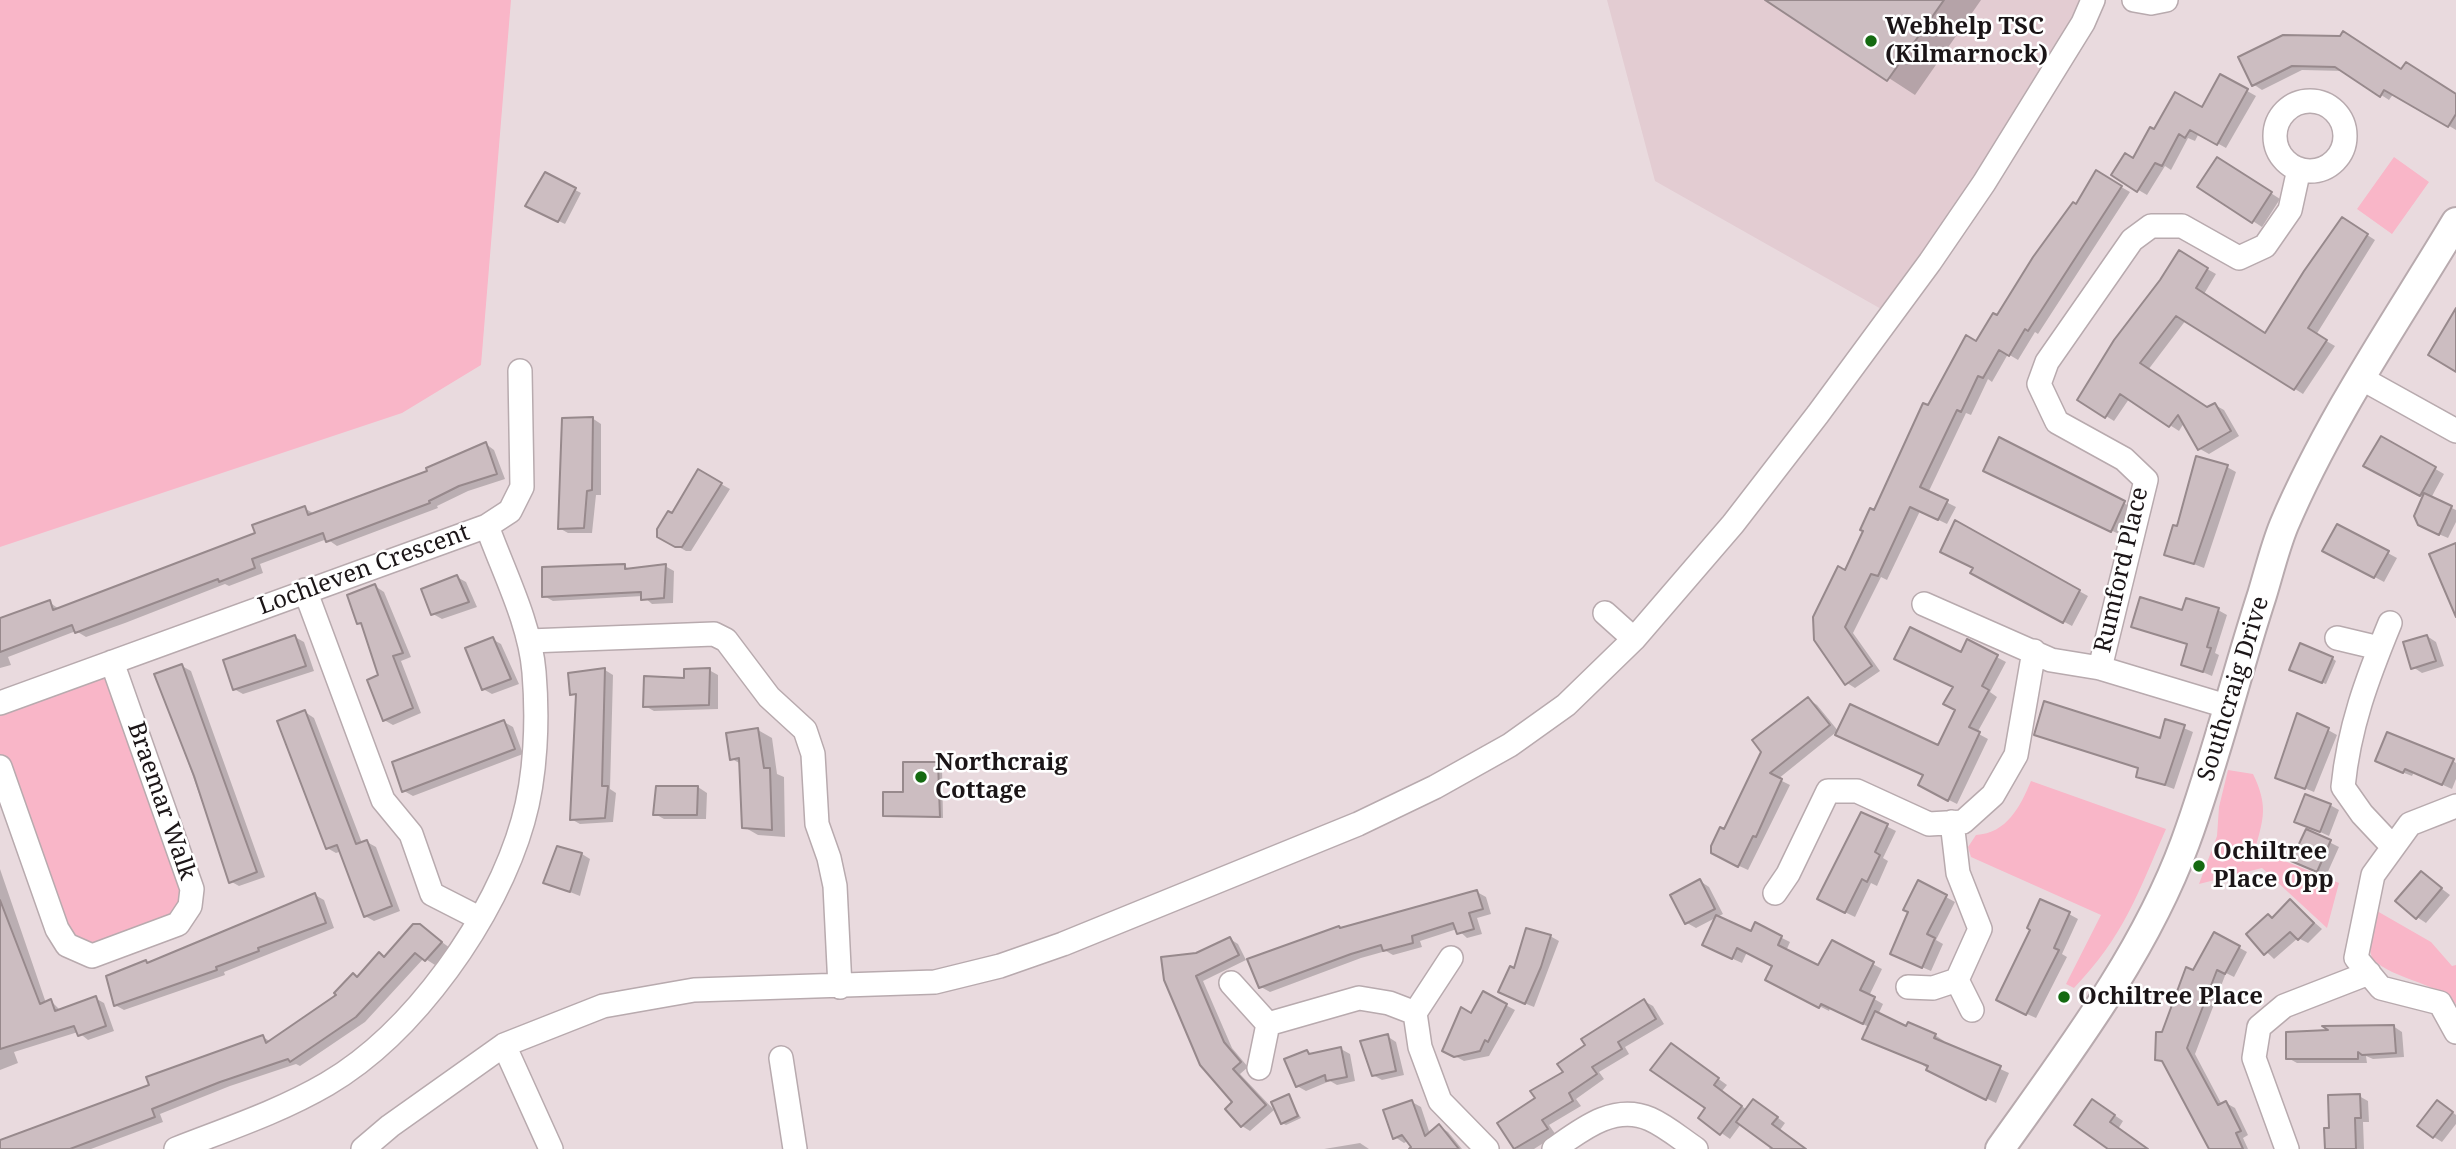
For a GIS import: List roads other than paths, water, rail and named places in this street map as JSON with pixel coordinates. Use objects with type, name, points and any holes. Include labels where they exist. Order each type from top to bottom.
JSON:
[{"type":"street","points":[[363,1149],[390,1126],[504,1045],[603,1006],[694,990],[935,982],[1000,965],[1063,944],[1358,824],[1435,787],[1510,745],[1566,705],[1634,639],[1741,513],[1930,262],[1984,183],[2083,23],[2094,0]]},
{"type":"street","points":[[2134,0],[2151,3],[2166,0]]},
{"type":"street","name":"Rumford Place","points":[[2100,668],[2146,480],[2124,459],[2057,422],[2039,384],[2048,362],[2132,240],[2151,226],[2182,226],[2239,258],[2265,246],[2290,210],[2299,169]]},
{"type":"street","name":"Southcraig Drive","points":[[2000,1149],[2060,1064],[2149,927],[2186,841],[2218,747],[2226,706],[2283,527],[2331,425],[2456,222]]},
{"type":"street","points":[[487,526],[510,511],[522,487],[520,371]]},
{"type":"street","points":[[2359,377],[2456,431]]},
{"type":"street","name":"Lochleven Crescent","points":[[0,703],[487,526],[529,640],[534,673],[534,750],[523,820],[492,895],[452,968],[400,1026],[362,1060],[328,1083],[274,1111],[176,1149]]},
{"type":"street","points":[[305,590],[383,800],[411,834],[432,894],[479,918]]},
{"type":"street","points":[[1924,604],[2051,660],[2100,668],[2226,706]]},
{"type":"street","points":[[1605,613],[1634,639]]},
{"type":"street","points":[[2390,623],[2348,740],[2343,788],[2362,814],[2393,847]]},
{"type":"street","points":[[529,640],[714,634],[726,640],[769,697],[805,730],[813,754],[817,824],[830,858],[839,915],[840,987]]},
{"type":"street","points":[[2337,638],[2379,648]]},
{"type":"street","points":[[1775,893],[1788,874],[1828,791],[1857,791],[1929,824],[1963,822],[1993,794],[2016,755],[2034,651]]},
{"type":"street","name":"Braemar Walk","points":[[0,767],[57,929],[67,945],[92,956],[178,924],[190,906],[192,889],[112,662]]},
{"type":"street","points":[[2456,806],[2410,824],[2372,875],[2356,958],[2381,988],[2440,1003],[2456,1032]]},
{"type":"street","points":[[1908,987],[1933,988],[1957,980],[1980,929],[1958,873],[1952,822]]},
{"type":"street","points":[[1451,958],[1415,1013],[1420,1047],[1440,1101],[1487,1149]]},
{"type":"street","points":[[2287,1149],[2254,1058],[2259,1027],[2284,1006],[2369,973]]},
{"type":"street","points":[[1957,980],[1972,1010]]},
{"type":"street","points":[[1231,983],[1268,1024]]},
{"type":"street","points":[[1268,1024],[1359,998],[1389,1003],[1415,1013]]},
{"type":"street","points":[[1259,1068],[1268,1024]]},
{"type":"street","points":[[504,1045],[551,1149]]},
{"type":"street","points":[[781,1058],[795,1149]]},
{"type":"street","points":[[1554,1149],[1594,1121],[1620,1115],[1648,1118],[1696,1149]]},
{"type":"place","name":"Webhelp TSC (Kilmarnock)","points":[[1871,41]]},
{"type":"place","name":"Northcraig Cottage","points":[[921,777]]},
{"type":"place","name":"Ochiltree Place Opp","points":[[2199,866]]},
{"type":"place","name":"Ochiltree Place","points":[[2064,997]]}]
